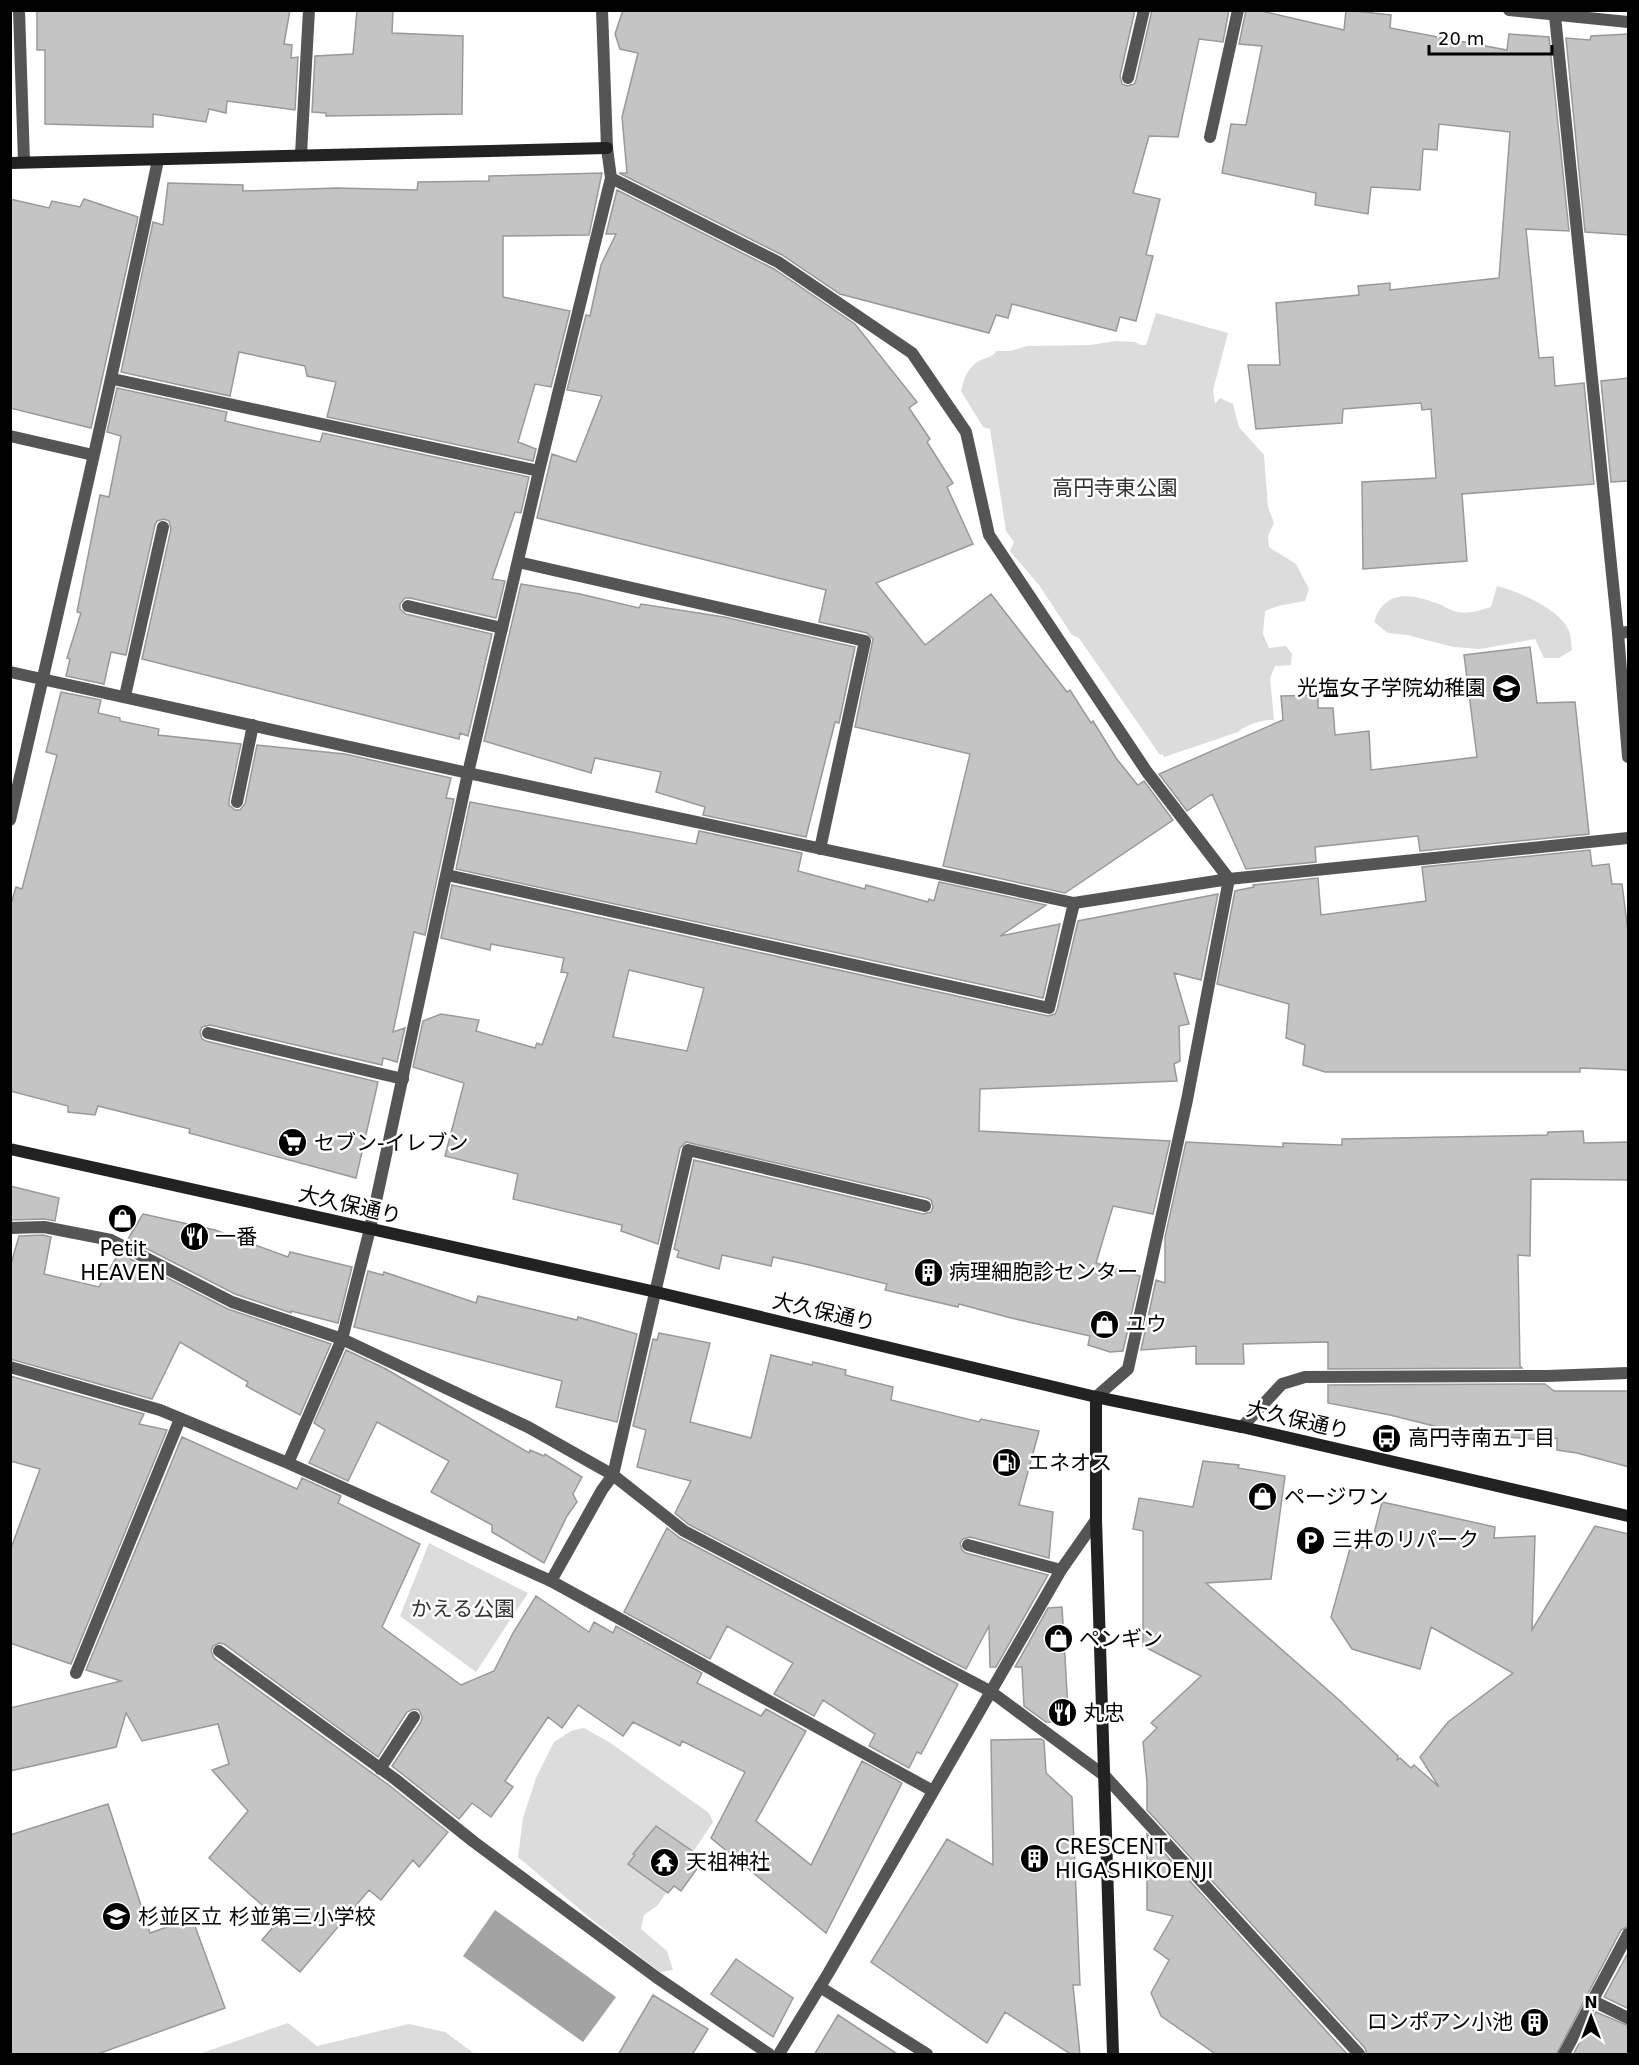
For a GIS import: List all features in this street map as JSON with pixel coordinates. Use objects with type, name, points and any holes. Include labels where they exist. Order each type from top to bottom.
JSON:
[{"type":"main road","points":[[10,163],[607,148]]},
{"type":"main road","name":"大久保通り","points":[[10,1149],[656,1292],[1096,1396],[1242,1427],[1629,1516]]},
{"type":"main road","points":[[1096,1396],[1096,1520],[1113,2055]]},
{"type":"street","points":[[19,10],[24,162]]},
{"type":"street","points":[[301,154],[309,10]]},
{"type":"street","points":[[288,1463],[342,1339],[370,1229],[468,773],[611,178],[607,148],[602,10]]},
{"type":"street","points":[[1128,78],[1144,10]]},
{"type":"street","points":[[1210,137],[1238,10]]},
{"type":"street","points":[[1509,10],[1629,22]]},
{"type":"street","points":[[1555,13],[1623,633],[1629,757]]},
{"type":"street","points":[[10,820],[93,455],[113,379],[158,160]]},
{"type":"street","points":[[611,178],[778,262],[912,353],[966,432],[989,535],[1147,772],[1229,879],[1187,1100],[1128,1369],[1096,1396]]},
{"type":"street","points":[[113,379],[539,471]]},
{"type":"street","points":[[10,436],[93,455]]},
{"type":"street","points":[[125,696],[163,527]]},
{"type":"street","points":[[518,562],[865,641],[820,849]]},
{"type":"street","points":[[408,606],[502,628]]},
{"type":"street","points":[[10,672],[1074,903],[1229,879],[1629,838]]},
{"type":"street","points":[[237,802],[253,725]]},
{"type":"street","points":[[447,875],[1048,1008],[1074,903]]},
{"type":"street","points":[[208,1033],[402,1079]]},
{"type":"street","points":[[550,1581],[613,1475],[688,1150],[925,1206]]},
{"type":"street","points":[[10,1228],[44,1227],[111,1240],[232,1302],[342,1339],[528,1426],[613,1475],[684,1531],[990,1691],[1105,1776],[1359,2055]]},
{"type":"street","points":[[10,1367],[160,1410],[288,1463],[550,1581],[933,1791]]},
{"type":"street","points":[[1242,1427],[1282,1384],[1305,1377],[1546,1376],[1629,1373]]},
{"type":"street","points":[[76,1674],[180,1419]]},
{"type":"street","points":[[779,2055],[1061,1570],[1096,1520]]},
{"type":"street","points":[[968,1545],[1061,1570]]},
{"type":"street","points":[[219,1651],[656,1977],[770,2055]]},
{"type":"street","points":[[380,1769],[414,1717]]},
{"type":"street","points":[[1564,2055],[1629,1934]]},
{"type":"street","points":[[820,1987],[927,2055]]},
{"type":"street","points":[[1593,2001],[1629,2018]]},
{"type":"green space","name":"高円寺東公園","points":[[1156,313],[1228,333],[1213,390],[1215,404],[1220,398],[1233,404],[1239,427],[1264,455],[1268,507],[1274,523],[1268,536],[1269,547],[1296,564],[1309,589],[1305,601],[1265,611],[1263,634],[1269,648],[1286,646],[1292,654],[1291,665],[1275,666],[1270,678],[1274,720],[1255,723],[1238,732],[1164,757],[1160,755],[1079,638],[1072,635],[1039,585],[1010,551],[1014,542],[1006,531],[990,429],[983,427],[961,391],[969,370],[979,361],[997,351],[1011,351],[1027,346],[1090,345],[1116,341],[1146,345]]},
{"type":"green space","points":[[1497,586],[1538,602],[1557,616],[1569,631],[1572,650],[1559,658],[1544,658],[1535,639],[1480,649],[1453,647],[1407,635],[1388,633],[1374,622],[1384,604],[1391,599],[1408,596],[1459,612],[1482,610],[1491,607]]},
{"type":"green space","name":"かえる公園","points":[[429,1543],[528,1593],[476,1672],[400,1616]]},
{"type":"green space","points":[[584,1728],[609,1742],[709,1813],[713,1822],[658,1905],[644,1915],[641,1929],[667,1951],[673,1970],[660,1972],[596,1923],[518,1857],[523,1818],[536,1778],[554,1742],[571,1731]]},
{"type":"green space","points":[[288,2023],[317,2046],[409,2024],[445,2032],[475,2054],[199,2054]]},
{"type":"shaded area","points":[[495,1910],[616,1997],[583,2042],[463,1956]]},
{"type":"building","points":[[37,10],[290,10],[284,44],[292,45],[291,58],[298,57],[295,110],[227,101],[226,113],[209,109],[206,122],[153,114],[153,127],[45,124],[45,50],[37,50]]},
{"type":"building","points":[[357,10],[393,10],[392,33],[463,36],[462,114],[326,116],[326,113],[312,112],[315,56],[353,54]]},
{"type":"building","points":[[623,10],[1135,10],[1120,76],[1122,84],[1127,86],[1134,84],[1136,80],[1152,10],[1229,10],[1223,42],[1199,39],[1178,137],[1149,136],[1133,193],[1160,199],[1146,255],[1153,256],[1136,321],[1120,317],[1116,331],[1012,304],[1008,318],[996,315],[989,333],[840,294],[782,255],[619,173],[627,173],[622,117],[638,53],[620,49],[615,34]]},
{"type":"building","points":[[1246,10],[1257,10],[1344,30],[1346,10],[1391,15],[1390,28],[1507,50],[1509,34],[1549,37],[1569,231],[1526,229],[1539,358],[1553,357],[1555,386],[1584,383],[1594,484],[1462,494],[1467,561],[1363,569],[1362,482],[1436,478],[1431,409],[1422,410],[1421,403],[1343,409],[1342,423],[1256,429],[1248,365],[1280,365],[1276,303],[1359,295],[1358,286],[1390,283],[1390,290],[1499,278],[1510,132],[1439,124],[1437,150],[1423,149],[1420,190],[1371,187],[1368,214],[1315,205],[1316,193],[1222,173],[1231,124],[1246,125],[1262,46],[1239,44]]},
{"type":"building","points":[[1629,34],[1629,235],[1585,232],[1566,38],[1590,40],[1591,36]]},
{"type":"building","points":[[602,173],[589,235],[503,236],[503,297],[570,311],[551,387],[535,384],[518,442],[536,449],[533,461],[327,417],[336,382],[307,376],[305,366],[239,352],[230,396],[121,372],[153,222],[163,225],[168,183],[243,185],[243,191],[337,188],[417,190],[418,182],[489,181],[489,176]]},
{"type":"building","points":[[617,190],[774,269],[855,324],[917,402],[909,408],[930,439],[927,442],[953,483],[947,487],[973,544],[876,583],[925,645],[991,594],[1067,692],[1070,690],[1091,723],[1093,721],[1116,758],[1136,783],[1138,785],[1144,781],[1173,820],[1065,893],[943,866],[970,754],[855,727],[873,639],[867,633],[819,622],[826,590],[537,518],[552,454],[576,462],[602,396],[567,390],[586,315],[590,316],[601,265],[616,234],[606,234]]},
{"type":"building","points":[[10,199],[49,208],[52,201],[80,207],[84,199],[138,217],[91,428],[10,408]]},
{"type":"building","points":[[1629,378],[1629,481],[1611,482],[1601,381]]},
{"type":"building","points":[[117,388],[227,412],[225,421],[259,429],[320,442],[323,433],[529,477],[521,513],[515,512],[492,579],[505,581],[496,618],[410,598],[405,598],[400,604],[400,609],[406,614],[492,634],[468,736],[460,733],[459,739],[142,659],[171,529],[169,521],[164,519],[157,521],[155,525],[126,655],[111,652],[104,684],[66,676],[70,659],[67,658],[81,613],[77,612],[100,495],[109,497],[121,436],[107,432]]},
{"type":"building","points":[[521,584],[580,594],[639,608],[641,604],[724,617],[855,647],[839,723],[835,722],[806,837],[703,815],[705,807],[656,792],[661,772],[595,758],[591,773],[484,741]]},
{"type":"building","points":[[1530,647],[1537,703],[1575,702],[1589,834],[1420,851],[1418,836],[1315,847],[1316,862],[1246,869],[1212,794],[1187,811],[1159,774],[1283,720],[1281,696],[1318,695],[1318,708],[1333,708],[1335,735],[1369,731],[1371,770],[1477,757],[1464,655]]},
{"type":"building","points":[[61,692],[101,700],[98,713],[120,718],[120,721],[159,729],[158,735],[241,744],[229,800],[229,805],[235,810],[240,810],[245,804],[257,745],[345,754],[451,778],[446,798],[454,799],[425,935],[414,932],[393,1032],[405,1028],[397,1062],[383,1058],[382,1065],[210,1025],[202,1027],[200,1032],[202,1039],[206,1041],[378,1082],[356,1178],[189,1133],[190,1129],[98,1106],[95,1115],[68,1112],[68,1106],[10,1091],[10,907],[16,887],[22,889],[57,755],[46,752]]},
{"type":"building","points":[[470,802],[696,844],[699,831],[802,853],[798,871],[865,889],[866,885],[928,902],[929,899],[934,901],[939,882],[1046,905],[1000,936],[1060,924],[1043,998],[456,869]]},
{"type":"building","points":[[1590,850],[1592,866],[1609,864],[1612,884],[1622,884],[1629,939],[1629,1070],[1580,1068],[1580,1072],[1325,1072],[1303,1065],[1305,1045],[1286,1038],[1289,1004],[1217,984],[1235,891],[1254,887],[1253,885],[1318,878],[1321,915],[1426,901],[1422,867]]},
{"type":"building","points":[[452,885],[1048,1016],[1055,1014],[1057,1010],[1078,921],[1218,894],[1201,980],[1174,973],[1189,1024],[1179,1026],[1180,1061],[1174,1064],[1177,1081],[980,1089],[979,1131],[1170,1141],[1153,1214],[1113,1206],[1096,1263],[1140,1276],[1123,1351],[1110,1352],[1088,1345],[1090,1336],[959,1304],[958,1307],[885,1290],[887,1284],[805,1264],[773,1257],[771,1266],[722,1255],[719,1269],[677,1257],[679,1251],[674,1249],[694,1160],[923,1214],[931,1212],[933,1207],[931,1200],[927,1198],[686,1142],[680,1148],[658,1244],[621,1231],[622,1225],[513,1199],[518,1174],[445,1156],[464,1083],[413,1067],[423,1021],[441,1014],[479,1020],[476,1031],[535,1048],[537,1043],[542,1045],[568,973],[561,972],[564,958],[491,944],[490,950],[441,938]],"holes":[[[629,970],[704,988],[687,1051],[613,1037]]]},
{"type":"building","points":[[1583,1131],[1584,1143],[1629,1142],[1629,1180],[1531,1179],[1530,1256],[1518,1255],[1520,1366],[1522,1368],[1328,1369],[1328,1342],[1243,1344],[1244,1364],[1196,1364],[1196,1346],[1141,1350],[1156,1280],[1165,1283],[1165,1237],[1186,1142],[1283,1147],[1283,1143],[1342,1145],[1342,1139],[1547,1135],[1548,1132]]},
{"type":"building","points":[[10,1186],[59,1198],[55,1221],[10,1220]]},
{"type":"building","points":[[143,1214],[215,1230],[288,1257],[290,1252],[352,1267],[338,1323],[291,1311],[291,1313],[235,1294],[128,1239]]},
{"type":"building","points":[[19,1236],[51,1237],[44,1274],[99,1287],[119,1253],[228,1309],[331,1344],[300,1415],[246,1386],[248,1382],[180,1342],[152,1399],[10,1359],[10,1267]]},
{"type":"building","points":[[368,1271],[383,1275],[384,1272],[476,1303],[478,1296],[577,1320],[578,1317],[637,1334],[617,1422],[556,1407],[562,1381],[354,1327]]},
{"type":"building","points":[[659,1333],[710,1343],[690,1422],[751,1438],[771,1355],[846,1370],[845,1375],[893,1387],[891,1400],[979,1422],[981,1419],[1039,1431],[1019,1505],[1053,1512],[1049,1558],[970,1537],[963,1539],[960,1543],[962,1550],[966,1553],[1048,1575],[996,1667],[990,1667],[989,1626],[966,1669],[688,1524],[675,1513],[691,1481],[637,1467],[646,1430],[633,1426],[653,1339],[657,1340]]},
{"type":"building","points":[[346,1350],[386,1369],[529,1453],[530,1450],[544,1456],[545,1454],[582,1477],[573,1494],[577,1502],[567,1516],[544,1563],[492,1532],[492,1525],[431,1492],[449,1461],[377,1422],[348,1481],[309,1463],[325,1430],[314,1423]]},
{"type":"building","points":[[10,1376],[144,1414],[139,1424],[167,1430],[71,1664],[10,1643],[10,1551],[40,1469],[10,1461]]},
{"type":"building","points":[[1545,1384],[1554,1391],[1629,1391],[1629,1467],[1557,1450],[1557,1438],[1544,1440],[1466,1434],[1390,1415],[1328,1403],[1328,1385]]},
{"type":"building","points":[[182,1437],[297,1489],[302,1478],[341,1496],[338,1503],[420,1544],[382,1627],[461,1685],[494,1671],[513,1633],[536,1596],[589,1632],[594,1622],[613,1633],[616,1626],[702,1673],[697,1683],[761,1716],[766,1709],[806,1731],[756,1821],[811,1865],[862,1761],[902,1783],[826,1933],[711,1838],[745,1772],[682,1741],[680,1746],[633,1722],[623,1736],[578,1705],[562,1728],[548,1717],[505,1781],[513,1787],[491,1817],[472,1803],[459,1819],[392,1766],[421,1722],[422,1717],[419,1710],[414,1709],[407,1712],[378,1757],[224,1644],[219,1643],[213,1646],[211,1651],[214,1658],[390,1786],[448,1832],[419,1867],[413,1860],[381,1900],[369,1890],[300,1972],[262,1940],[279,1920],[209,1858],[248,1811],[212,1770],[229,1764],[218,1724],[142,1741],[126,1713],[116,1747],[10,1771],[10,1708],[121,1681],[86,1670]]},
{"type":"building","points":[[1203,1461],[1239,1465],[1238,1468],[1285,1476],[1271,1579],[1206,1583],[1338,1699],[1398,1756],[1397,1760],[1400,1758],[1411,1768],[1414,1765],[1439,1787],[1420,1757],[1448,1722],[1513,1673],[1431,1627],[1420,1669],[1352,1649],[1331,1617],[1351,1545],[1370,1549],[1382,1502],[1495,1527],[1494,1538],[1535,1536],[1532,1630],[1595,1526],[1629,1534],[1629,1926],[1621,1930],[1556,2055],[1367,2055],[1365,2048],[1147,1810],[1143,1742],[1157,1728],[1151,1723],[1201,1676],[1143,1646],[1143,1531],[1133,1529],[1139,1498],[1193,1507]]},
{"type":"building","points":[[667,1528],[680,1538],[958,1684],[921,1754],[917,1752],[909,1768],[869,1746],[875,1734],[823,1700],[814,1716],[774,1694],[793,1663],[727,1626],[710,1659],[624,1612]]},
{"type":"building","points":[[1062,1607],[1069,1723],[1046,1722],[1024,1706],[1022,1667],[1015,1667],[1048,1608]]},
{"type":"building","points":[[1041,1739],[1044,1741],[1046,1773],[1072,1797],[1080,1985],[1073,1985],[1080,2055],[1072,2055],[1005,2012],[987,2043],[871,1962],[947,1839],[993,1865],[991,1740]]},
{"type":"building","points":[[108,1804],[150,1933],[192,1918],[225,2008],[95,2055],[10,2055],[10,1835]]},
{"type":"building","points":[[656,1826],[704,1859],[681,1891],[674,1886],[668,1893],[628,1864],[635,1855],[633,1854]]},
{"type":"building","points":[[1147,1834],[1348,2055],[1217,2055],[1161,2016],[1151,1993],[1169,1960],[1154,1949],[1173,1916],[1147,1910]]},
{"type":"building","points":[[1629,1951],[1629,2009],[1604,1997]]},
{"type":"building","points":[[736,1959],[793,1998],[773,2037],[711,1994]]},
{"type":"building","points":[[653,1995],[708,2029],[692,2055],[618,2055]]},
{"type":"building","points":[[1596,2012],[1629,2026],[1629,2055],[1573,2055]]},
{"type":"building","points":[[838,2015],[899,2055],[814,2055]]},
{"type":"place","name":"光塩女子学院幼稚園","points":[[1507,688]]},
{"type":"place","name":"セブン-イレブン","points":[[293,1143]]},
{"type":"place","name":"Petit HEAVEN","points":[[123,1218]]},
{"type":"place","name":"一番","points":[[194,1237]]},
{"type":"place","name":"病理細胞診センター","points":[[928,1272]]},
{"type":"place","name":"ユウ","points":[[1104,1324]]},
{"type":"place","name":"高円寺南五丁目","points":[[1387,1438]]},
{"type":"place","name":"エネオス","points":[[1007,1463]]},
{"type":"place","name":"ページワン","points":[[1263,1497]]},
{"type":"place","name":"三井のリパーク","points":[[1311,1540]]},
{"type":"place","name":"ペンギン","points":[[1058,1639]]},
{"type":"place","name":"丸忠","points":[[1062,1713]]},
{"type":"place","name":"CRESCENT HIGASHIKOENJI","points":[[1034,1859]]},
{"type":"place","name":"天祖神社","points":[[665,1862]]},
{"type":"place","name":"杉並区立 杉並第三小学校","points":[[117,1917]]},
{"type":"place","name":"ロンポアン小池","points":[[1534,2022]]}]
